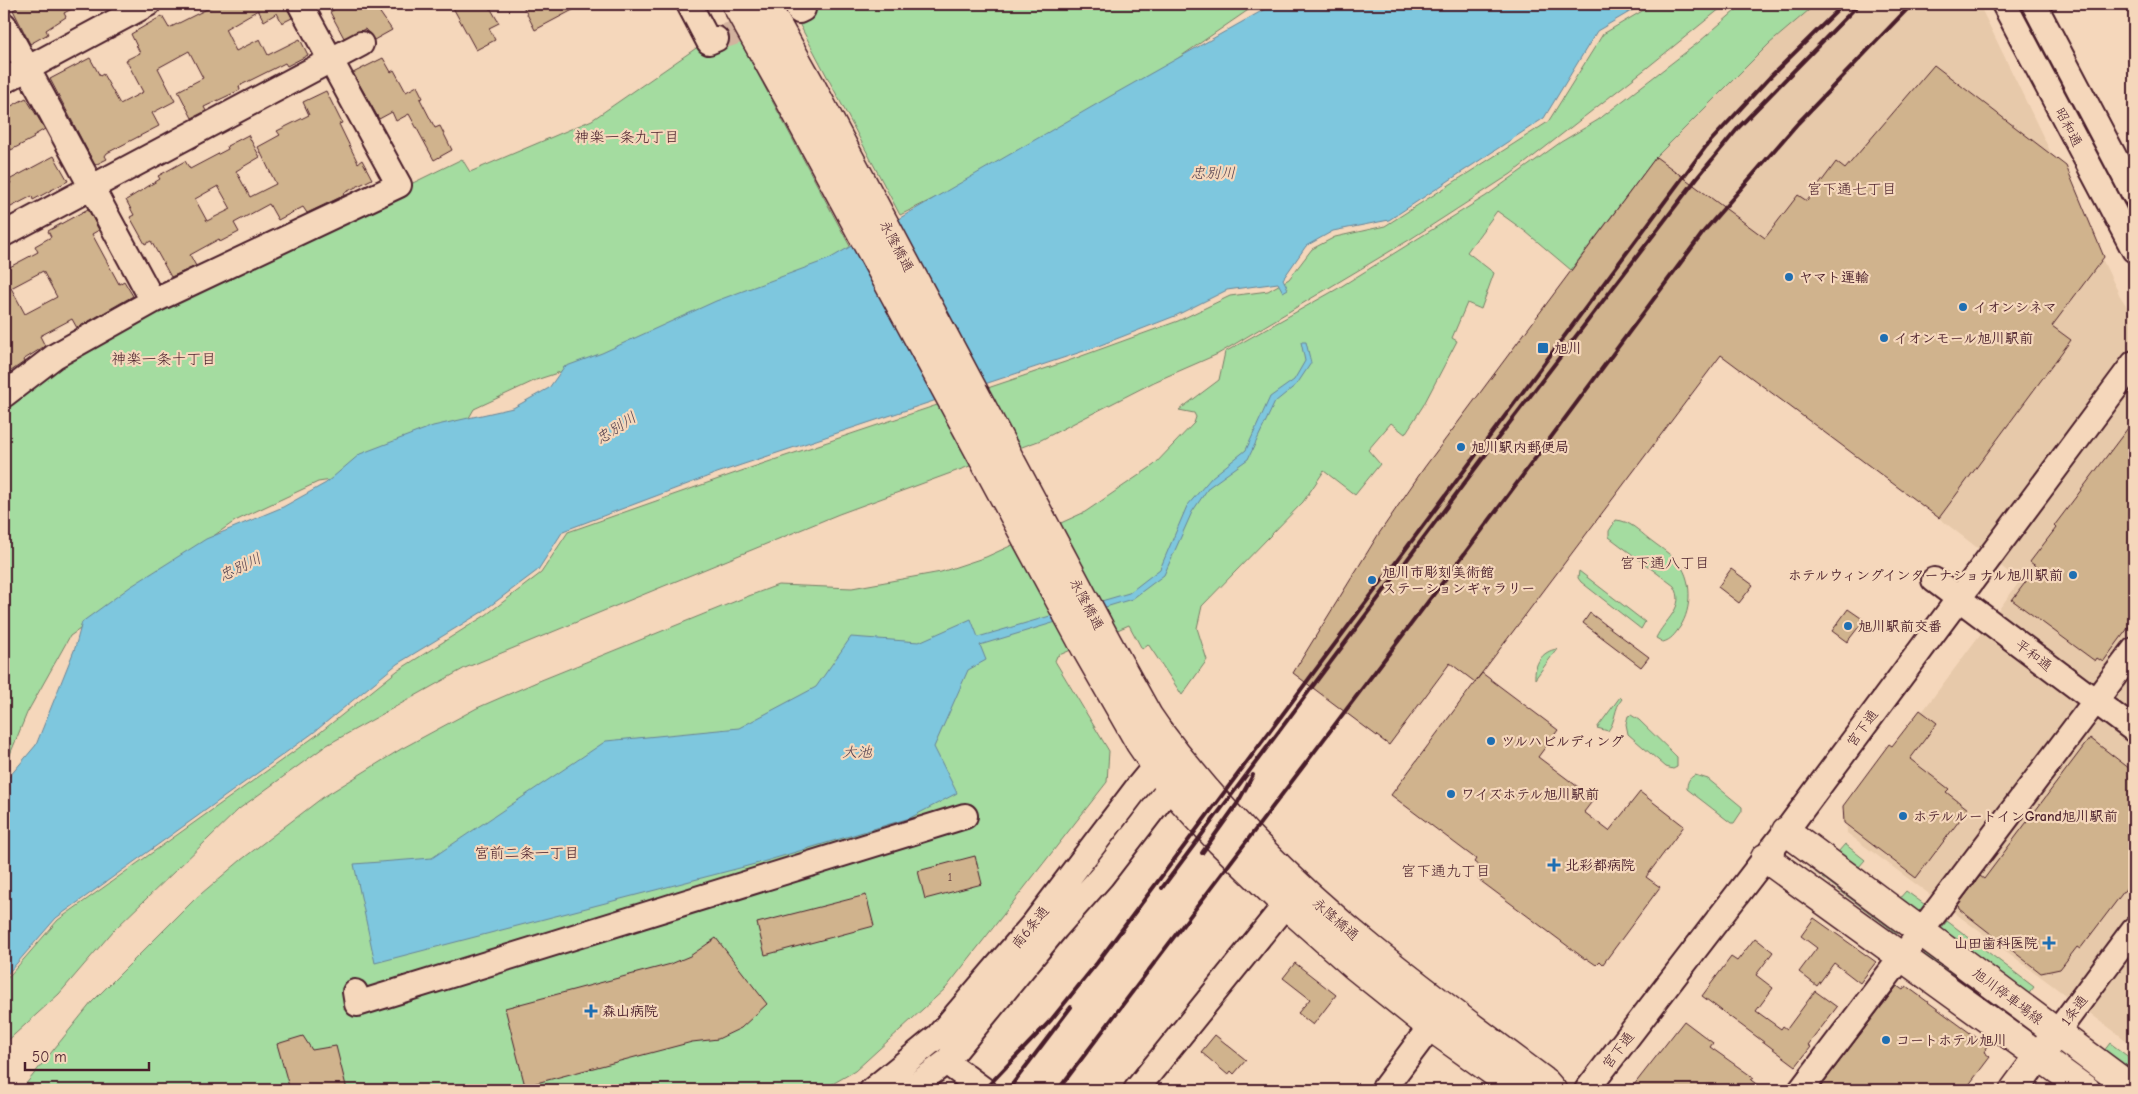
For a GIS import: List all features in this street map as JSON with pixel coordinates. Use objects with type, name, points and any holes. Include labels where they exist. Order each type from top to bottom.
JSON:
[{"type":"main road","name":"永隆橋通","points":[[736,4],[799,89]]},
{"type":"main road","name":"永隆橋通","points":[[765,4],[799,89],[1096,644],[1148,716],[1172,768],[1220,842],[1292,895],[1355,966],[1546,1083],[1552,1090]]},
{"type":"main road","name":"旭川停車場線","points":[[1786,831],[2134,1090]]},
{"type":"main road","name":"旭川停車場線","points":[[1765,858],[2086,1090]]},
{"type":"main road","name":"永隆橋通","points":[[1438,1017],[1518,1090]]},
{"type":"main road","name":"1条通","points":[[2014,1090],[2057,1032]]},
{"type":"street","points":[[4,82],[148,4]]},
{"type":"street","points":[[4,395],[55,356],[153,301],[399,185],[300,4]]},
{"type":"street","points":[[689,4],[709,42],[716,39]]},
{"type":"street","name":"昭和通","points":[[2004,4],[2134,250]]},
{"type":"street","name":"昭和通","points":[[2034,4],[2134,194]]},
{"type":"street","points":[[4,25],[153,301]]},
{"type":"street","points":[[4,234],[361,44]]},
{"type":"street","name":"宮下通","points":[[1587,1090],[1786,831],[2134,363]]},
{"type":"street","name":"平和通","points":[[1934,580],[2134,730]]},
{"type":"street","points":[[1801,1090],[2134,650]]},
{"type":"street","name":"南6条通","points":[[909,1090],[946,1062],[1056,928],[1102,876],[1172,768]]},
{"type":"street","name":"南6条通","points":[[872,1090],[938,1036],[1034,922],[1172,768]]},
{"type":"street","points":[[355,992],[357,1004],[965,816]]},
{"type":"street","points":[[1136,1090],[1292,895]]},
{"type":"street","name":"1条通","points":[[2057,1032],[2134,929]]},
{"type":"street","points":[[1383,1090],[1438,1017]]},
{"type":"street","points":[[946,1062],[984,1090]]},
{"type":"shaded area","points":[[1816,4],[1979,4],[2120,296],[2134,317],[2134,1046],[1847,833],[1846,814],[2020,581],[1696,336],[1683,354],[1571,270],[1656,157],[1769,44]]},
{"type":"green space","points":[[810,4],[1257,4],[1161,70],[1013,160],[900,215],[792,10]]},
{"type":"green space","points":[[1654,4],[1726,4],[1511,174],[1409,240],[1218,354],[1154,382],[1041,440],[839,514],[465,668],[327,745],[239,809],[114,930],[59,994],[4,1044],[4,982],[58,920],[317,735],[397,671],[486,615],[541,573],[568,532],[747,469],[1068,361],[1178,321],[1230,296],[1268,291],[1289,279],[1312,249],[1335,237],[1385,226],[1548,122],[1603,34]]},
{"type":"green space","points":[[1743,4],[1816,4],[1769,44],[1656,157],[1571,270],[1526,232],[1497,211],[1467,252],[1494,273],[1481,309],[1467,303],[1452,338],[1457,341],[1423,406],[1405,434],[1391,423],[1368,450],[1380,464],[1355,495],[1324,471],[1303,502],[1202,606],[1197,628],[1207,660],[1182,695],[1148,644],[1142,649],[1129,625],[1057,656],[1055,661],[1109,751],[1107,782],[946,988],[855,1071],[822,1090],[21,1090],[92,1002],[195,899],[241,860],[322,798],[401,749],[477,708],[539,681],[778,585],[852,588],[941,572],[986,557],[1085,512],[1154,465],[1194,423],[1196,417],[1194,413],[1179,410],[1219,380],[1225,352],[1337,289],[1486,196],[1561,142],[1598,120],[1699,42]]},
{"type":"green space","points":[[731,24],[852,250],[606,357],[536,380],[474,409],[457,439],[406,469],[318,482],[235,521],[70,636],[27,713],[4,769],[4,408],[60,363],[161,306],[462,159],[470,172],[592,120]]},
{"type":"green space","points":[[1616,520],[1626,522],[1634,527],[1671,555],[1686,576],[1689,594],[1687,611],[1680,627],[1666,641],[1663,642],[1656,638],[1676,607],[1678,600],[1674,586],[1609,537],[1609,531]]},
{"type":"green space","points":[[1579,571],[1645,622],[1641,629],[1581,582],[1578,578]]},
{"type":"green space","points":[[1557,649],[1535,679],[1536,668],[1540,659],[1547,652]]},
{"type":"green space","points":[[1620,697],[1622,699],[1608,731],[1597,728]]},
{"type":"green space","points":[[1631,715],[1639,720],[1677,757],[1677,767],[1673,769],[1666,767],[1628,734],[1626,724],[1628,716]]},
{"type":"green space","points":[[1695,775],[1708,779],[1742,807],[1742,811],[1734,823],[1731,823],[1687,789],[1689,780]]},
{"type":"green space","points":[[1845,844],[1865,860],[1858,868],[1838,852]]},
{"type":"green space","points":[[1821,864],[1901,934],[1896,933],[1815,872]]},
{"type":"green space","points":[[1906,891],[1928,907],[1921,916],[1899,899]]},
{"type":"green space","points":[[1947,921],[2034,987],[2027,996],[1940,930]]},
{"type":"green space","points":[[1926,945],[2012,1014],[2009,1018],[1925,956],[1923,950]]},
{"type":"green space","points":[[2110,1043],[2134,1061],[2134,1074],[2104,1051]]},
{"type":"water","name":"忠別川","points":[[1274,4],[1643,4],[1597,31],[1544,118],[1389,220],[1333,231],[1306,246],[1283,279],[1288,289],[1283,292],[1278,283],[1227,290],[1175,316],[1093,348],[717,473],[563,531],[538,570],[482,612],[397,664],[313,733],[56,918],[4,978],[4,783],[36,745],[75,648],[82,622],[130,587],[206,539],[283,507],[326,483],[360,454],[433,426],[513,408],[549,388],[564,367],[602,353],[716,301],[829,259]]},
{"type":"water","name":"大池","points":[[1301,342],[1306,342],[1311,363],[1297,384],[1275,402],[1248,459],[1209,487],[1192,512],[1164,575],[1132,599],[980,645],[986,660],[968,670],[934,747],[957,793],[910,818],[759,863],[375,963],[354,864],[432,858],[606,741],[739,728],[816,687],[851,637],[919,642],[971,619],[978,637],[1129,593],[1160,569],[1187,506],[1212,477],[1246,450],[1270,397],[1294,380],[1305,361]]},
{"type":"building","points":[[15,4],[81,4],[64,13],[66,17],[46,30],[48,34],[30,44],[13,10],[17,8]]},
{"type":"building","points":[[217,4],[286,4],[292,18],[282,23],[277,13],[264,21],[258,10],[225,29],[236,51],[260,39],[268,55],[300,39],[308,55],[287,66],[285,63],[239,86],[240,90],[204,107],[206,111],[192,118],[178,91],[203,78],[189,51],[158,68],[175,101],[152,113],[159,126],[107,153],[105,156],[107,159],[95,165],[50,79],[90,58],[100,76],[103,74],[120,104],[143,92],[126,60],[140,53],[131,34],[162,16],[169,28]]},
{"type":"building","points":[[344,4],[374,4],[392,30],[374,40],[365,29],[344,38],[330,12]]},
{"type":"building","points":[[451,4],[488,4],[499,23],[489,28],[495,40],[476,50]]},
{"type":"building","points":[[522,4],[584,4],[535,30]]},
{"type":"building","points":[[383,58],[391,72],[394,70],[406,92],[417,86],[423,98],[420,99],[435,128],[440,126],[452,150],[434,160],[409,114],[396,121],[392,112],[379,119],[353,73]]},
{"type":"building","points":[[1934,65],[2066,166],[2104,257],[2052,326],[2071,340],[1939,518],[1721,355],[1475,682],[1450,663],[1389,745],[1293,673],[1378,535],[1424,468],[1656,157],[1765,238],[1798,195],[1807,201],[1836,162],[1845,169]]},
{"type":"building","points":[[326,91],[342,123],[339,124],[358,163],[362,160],[372,179],[344,193],[345,195],[307,213],[303,207],[278,220],[269,204],[234,223],[239,232],[220,242],[219,239],[190,255],[196,266],[171,277],[151,241],[145,244],[130,217],[134,215],[126,200],[160,179],[158,176],[185,161],[190,169],[228,149],[227,146],[248,135],[260,157],[236,171],[250,197],[276,184],[258,147],[280,135],[277,131],[309,115],[303,102]],"holes":[[[218,186],[231,209],[207,221],[195,199]]]},
{"type":"building","points":[[26,98],[45,129],[33,136],[34,138],[11,150],[4,136],[8,132],[4,123],[4,110]]},
{"type":"building","points":[[54,156],[68,181],[33,200],[32,196],[9,208],[4,198],[4,187],[11,183],[9,180]]},
{"type":"building","points":[[88,209],[99,230],[92,234],[119,284],[124,281],[133,296],[77,328],[72,319],[40,336],[45,346],[23,360],[24,362],[4,376],[4,270],[38,252],[35,246],[51,237],[48,231]],"holes":[[[43,271],[57,297],[25,314],[11,288]]]},
{"type":"building","points":[[2134,420],[2134,620],[2103,662],[2097,658],[2095,661],[2012,600],[2037,567],[2030,562],[2056,528],[2054,526]]},
{"type":"building","points":[[1731,569],[1753,585],[1739,603],[1718,587]]},
{"type":"building","name":"旭川駅前交番","points":[[1848,609],[1864,620],[1847,642],[1832,631]]},
{"type":"building","points":[[1590,613],[1649,657],[1641,667],[1583,623]]},
{"type":"building","points":[[1482,673],[1558,730],[1538,757],[1594,799],[1584,812],[1609,831],[1640,792],[1684,826],[1646,877],[1660,887],[1603,964],[1600,961],[1596,965],[1585,959],[1478,879],[1484,870],[1474,862],[1476,859],[1391,795]]},
{"type":"building","name":"ホテルルートインGrand旭川駅前","points":[[1920,710],[1937,723],[1910,759],[1949,789],[1946,792],[1968,809],[1916,878],[1844,823],[1843,806],[1889,744],[1892,746]]},
{"type":"building","points":[[2090,738],[2134,772],[2134,878],[2080,949],[2077,947],[2060,969],[2041,973],[1959,909],[1958,905],[1980,876],[1984,879]]},
{"type":"building","points":[[975,856],[982,884],[925,899],[918,871]]},
{"type":"building","points":[[866,895],[874,926],[765,955],[757,923]]},
{"type":"building","points":[[1814,918],[1876,962],[1860,983],[1834,963],[1817,986],[1799,972],[1817,948],[1801,936]]},
{"type":"building","points":[[716,938],[767,1004],[741,1028],[718,1039],[692,1042],[525,1086],[505,1008],[671,964],[690,956]]},
{"type":"building","points":[[1755,938],[1773,952],[1756,975],[1773,988],[1756,1011],[1781,1029],[1783,1026],[1787,1029],[1815,991],[1837,1007],[1808,1045],[1811,1047],[1796,1066],[1702,996],[1731,957],[1737,961]]},
{"type":"building","points":[[1295,963],[1336,995],[1313,1025],[1298,1013],[1310,999],[1283,978]]},
{"type":"building","points":[[1897,986],[1903,990],[1906,986],[1988,1046],[1984,1052],[1990,1057],[1965,1090],[1818,1090]]},
{"type":"building","points":[[1684,1021],[1713,1043],[1710,1047],[1754,1078],[1751,1080],[1764,1090],[1630,1090]]},
{"type":"building","points":[[1215,1035],[1246,1060],[1234,1074],[1231,1071],[1228,1075],[1201,1052]]},
{"type":"building","points":[[303,1036],[312,1050],[336,1046],[347,1090],[290,1090],[277,1044]]},
{"type":"tunnel","points":[[716,39],[799,11]]},
{"type":"railway","points":[[984,1090],[1051,1020],[1097,963],[1707,145],[1770,77],[1844,4]]},
{"type":"railway","points":[[1162,888],[1498,438],[1697,178],[1739,127],[1859,4]]},
{"type":"railway","points":[[1058,1090],[1468,549],[1705,230],[1798,123],[1912,4]]},
{"type":"railway","points":[[1202,853],[1237,804],[1253,775]]},
{"type":"railway","points":[[1008,1090],[1071,1007]]},
{"type":"place","name":"ヤマト運輸","points":[[1789,277]]},
{"type":"place","name":"イオンシネマ","points":[[1963,307]]},
{"type":"place","name":"イオンモール旭川駅前","points":[[1884,338]]},
{"type":"place","name":"旭川","points":[[1543,348]]},
{"type":"place","name":"旭川駅内郵便局","points":[[1461,447]]},
{"type":"place","name":"ホテルウィングインターナショナル旭川駅前","points":[[2073,575]]},
{"type":"place","name":"旭川市彫刻美術館 ステーションギャラリー","points":[[1372,580]]},
{"type":"place","name":"旭川駅前交番","points":[[1848,626]]},
{"type":"place","name":"ツルハビルディング","points":[[1491,741]]},
{"type":"place","name":"ワイズホテル旭川駅前","points":[[1451,794]]},
{"type":"place","name":"ホテルルートインGrand旭川駅前","points":[[1903,816]]},
{"type":"place","name":"北彩都病院","points":[[1554,865]]},
{"type":"place","name":"山田歯科医院","points":[[2049,943]]},
{"type":"place","name":"森山病院","points":[[591,1011]]},
{"type":"place","name":"コートホテル旭川","points":[[1886,1040]]},
{"type":"district","name":"神楽一条九丁目","points":[[627,137]]},
{"type":"district","name":"宮下通七丁目","points":[[1852,189]]},
{"type":"district","name":"神楽一条十丁目","points":[[164,359]]},
{"type":"district","name":"宮下通八丁目","points":[[1665,563]]},
{"type":"district","name":"宮前二条一丁目","points":[[527,853]]},
{"type":"district","name":"宮下通九丁目","points":[[1446,871]]}]
